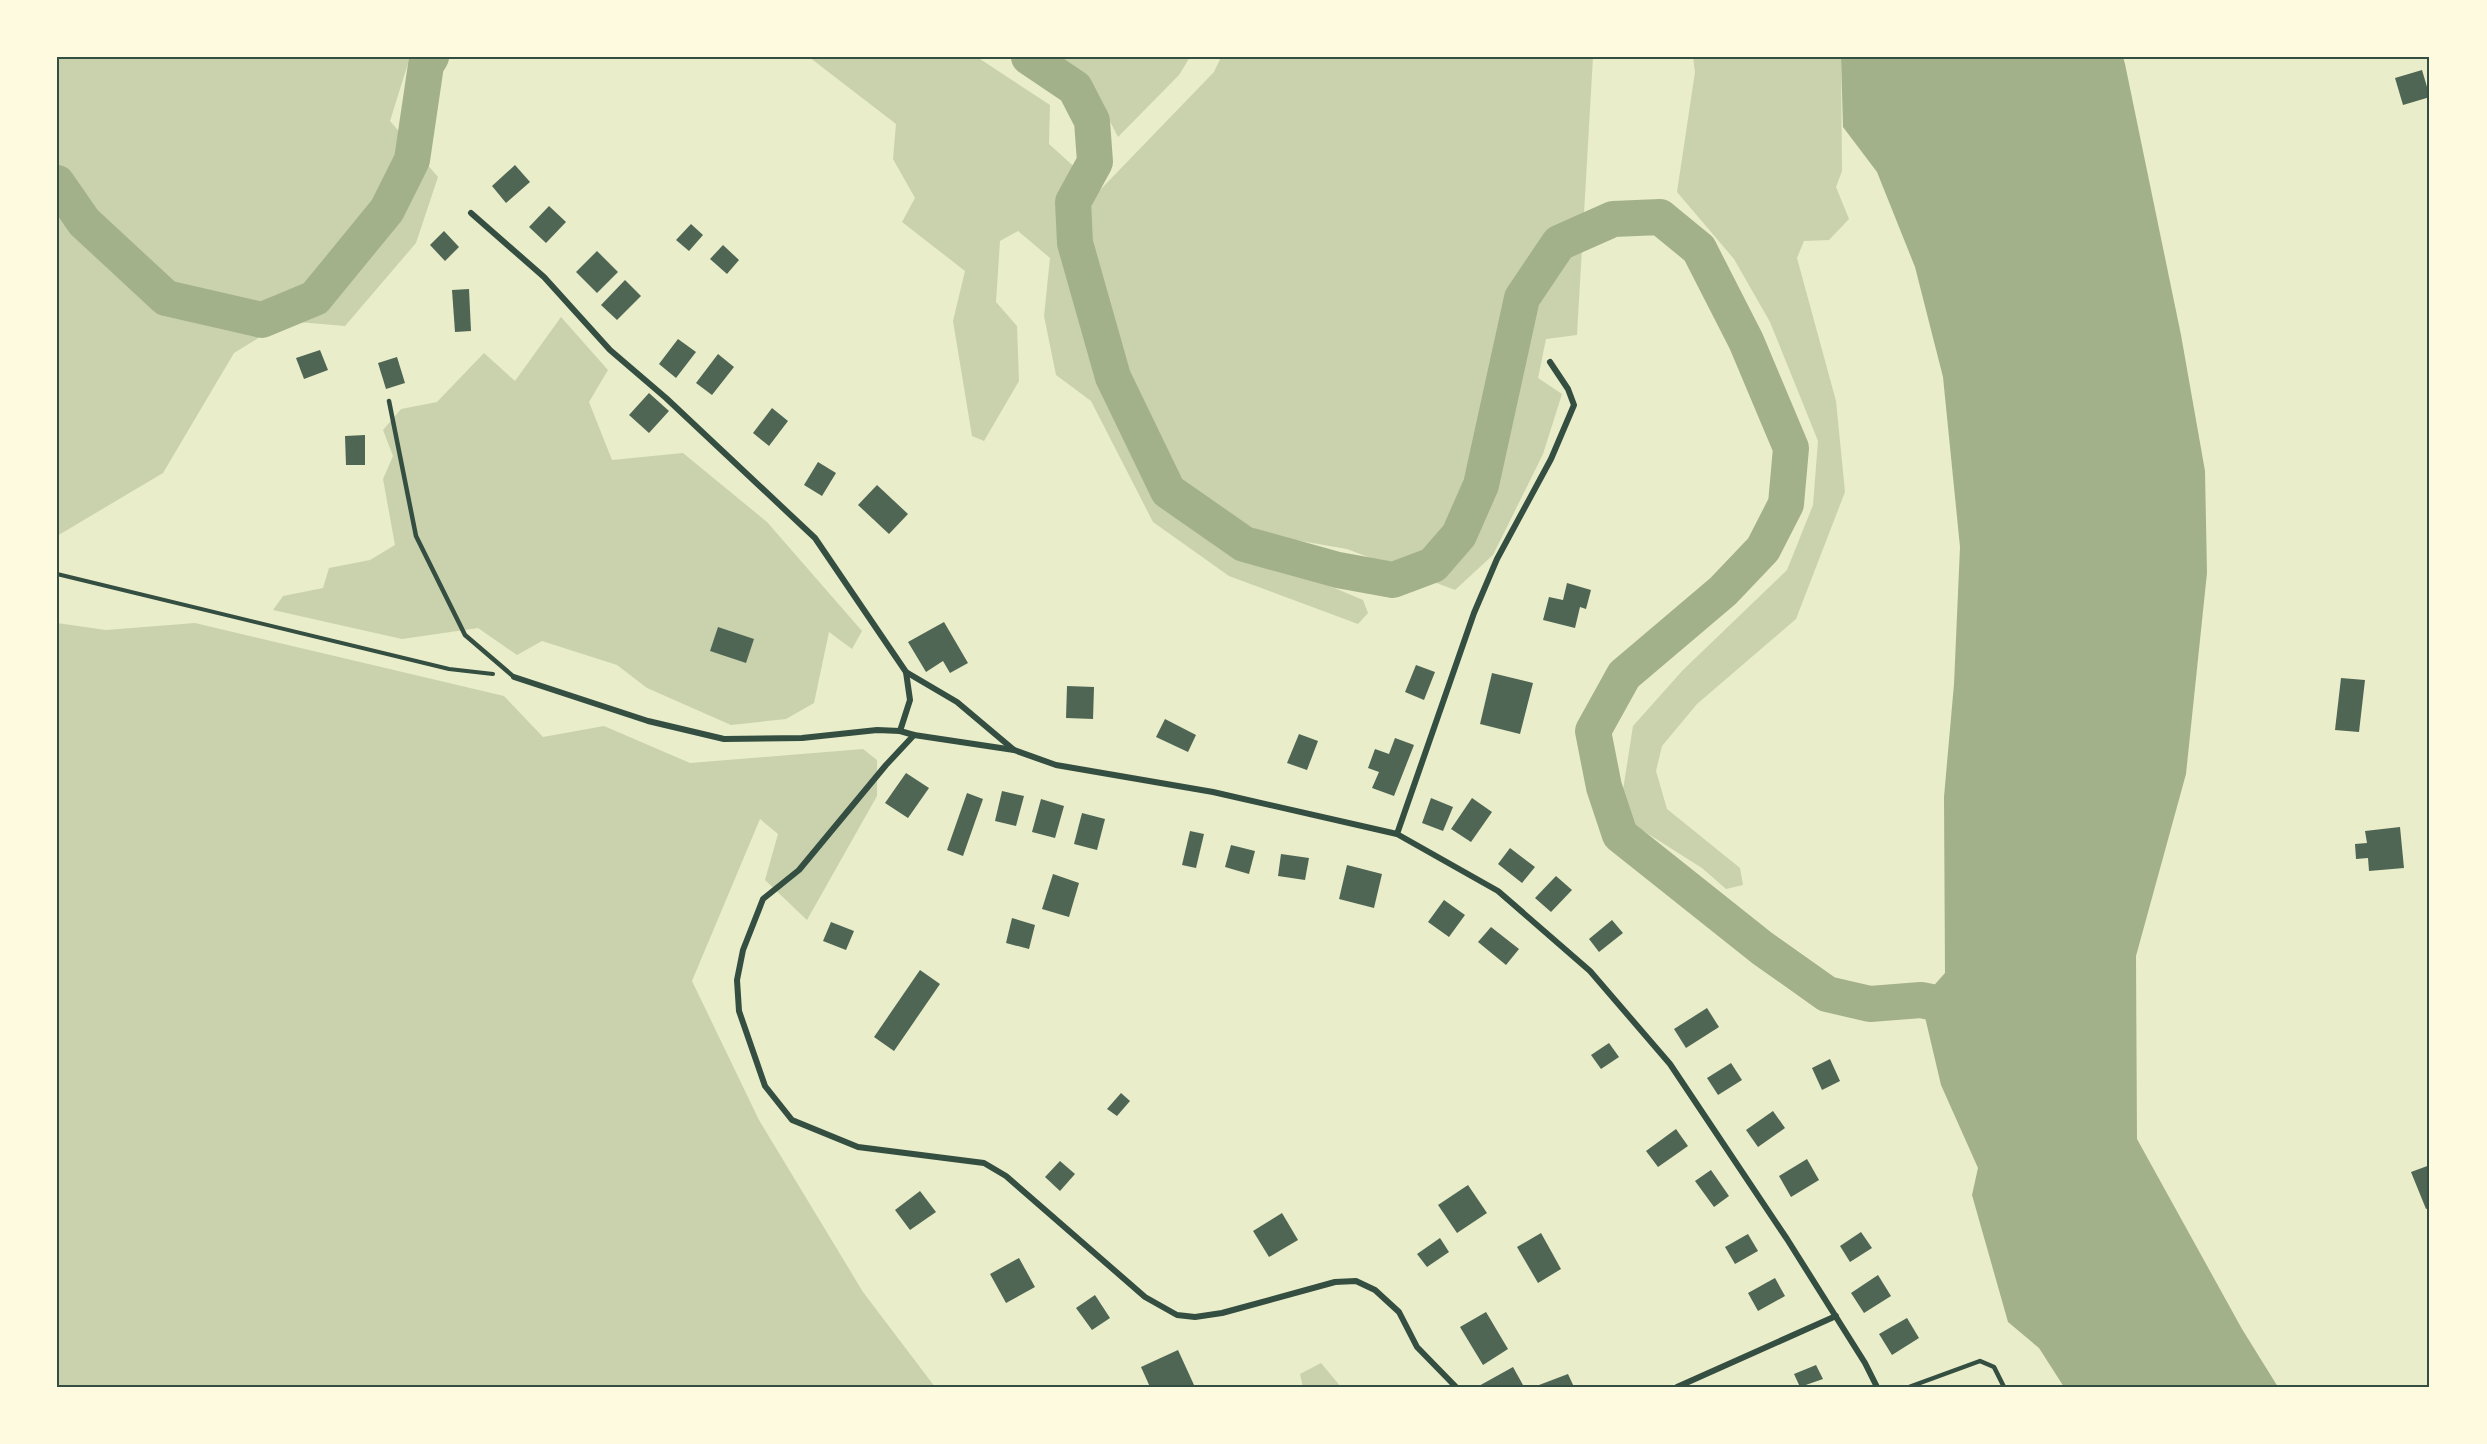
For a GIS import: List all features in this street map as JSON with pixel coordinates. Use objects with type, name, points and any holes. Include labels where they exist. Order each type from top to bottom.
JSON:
[{"type":"street","points":[[471,213],[544,277],[610,350],[666,398],[815,538],[906,672],[957,702],[1014,750]]},
{"type":"street","points":[[1398,834],[1474,613],[1497,559],[1551,459],[1574,405],[1568,389],[1550,362]]},
{"type":"street","points":[[900,731],[910,700],[906,672]]},
{"type":"street","points":[[514,676],[648,720],[724,739],[802,738],[877,730],[900,731],[1014,750],[1056,765],[1213,792],[1398,834],[1498,891],[1590,971],[1670,1064],[1788,1239],[1877,1387]]},
{"type":"street","points":[[915,735],[886,765],[799,870],[763,900],[742,950],[737,980],[739,1011],[765,1086],[792,1120],[858,1147],[984,1163],[1006,1176],[1145,1297],[1177,1315],[1195,1317],[1222,1313],[1335,1282],[1356,1281],[1375,1290],[1399,1312],[1418,1347],[1456,1387]]},
{"type":"street","points":[[1677,1387],[1836,1316]]},
{"type":"lane","points":[[389,401],[416,537],[465,635],[514,676]]},
{"type":"lane","points":[[1909,1387],[1980,1360],[1994,1367],[2004,1387]]},
{"type":"path","points":[[57,574],[449,669],[514,676]]},
{"type":"shaded area","points":[[57,57],[410,57],[390,121],[438,177],[416,243],[345,326],[286,321],[234,353],[163,473],[57,536]]},
{"type":"shaded area","points":[[809,57],[977,57],[1050,105],[1049,144],[1100,190],[1214,72],[1221,57],[1593,57],[1577,335],[1546,339],[1538,378],[1562,394],[1543,454],[1493,555],[1455,590],[1347,549],[1272,536],[1273,556],[1306,576],[1363,600],[1368,613],[1358,624],[1229,576],[1153,522],[1091,401],[1056,375],[1044,316],[1050,258],[1018,231],[1000,241],[996,302],[1017,326],[1019,381],[984,441],[972,436],[953,321],[965,271],[902,222],[915,198],[893,159],[896,124]]},
{"type":"shaded area","points":[[1051,57],[1190,57],[1179,75],[1118,137],[1094,90]]},
{"type":"shaded area","points":[[1693,57],[1841,57],[1842,171],[1836,187],[1849,219],[1829,240],[1804,241],[1797,258],[1836,401],[1845,492],[1796,619],[1697,704],[1662,746],[1656,771],[1667,809],[1740,868],[1743,885],[1726,889],[1702,868],[1634,825],[1623,790],[1633,726],[1683,670],[1787,570],[1813,505],[1818,441],[1770,322],[1734,259],[1677,192],[1695,72]]},
{"type":"shaded area","points":[[1841,57],[2123,57],[2181,335],[2205,471],[2207,573],[2186,774],[2136,956],[2137,1139],[2242,1329],[2278,1387],[2064,1387],[2039,1348],[2008,1322],[1972,1195],[1978,1168],[1941,1085],[1921,1000],[1945,973],[1944,797],[1954,684],[1960,547],[1943,377],[1915,267],[1877,172],[1843,127]]},
{"type":"shaded area","points":[[561,317],[608,370],[589,402],[612,460],[683,453],[767,522],[862,631],[852,649],[829,632],[814,703],[786,719],[731,725],[647,688],[617,665],[542,641],[517,655],[478,628],[402,639],[273,610],[283,596],[323,588],[329,568],[370,560],[395,545],[383,479],[393,456],[383,430],[401,409],[437,402],[484,353],[515,381]]},
{"type":"shaded area","points":[[57,623],[106,630],[195,623],[504,696],[543,737],[604,726],[690,763],[863,749],[877,760],[877,796],[807,920],[765,880],[778,834],[760,819],[692,981],[759,1120],[863,1292],[935,1387],[57,1387]]},
{"type":"shaded area","points":[[1321,1363],[1341,1387],[1303,1387],[1300,1374]]},
{"type":"building","points":[[2422,70],[2430,97],[2403,105],[2395,78]]},
{"type":"building","points":[[515,165],[530,182],[506,203],[492,186]]},
{"type":"building","points":[[549,206],[566,222],[546,243],[529,227]]},
{"type":"building","points":[[691,224],[703,235],[689,251],[676,240]]},
{"type":"building","points":[[444,231],[459,247],[445,261],[430,245]]},
{"type":"building","points":[[723,245],[739,260],[727,274],[710,259]]},
{"type":"building","points":[[597,251],[618,272],[597,293],[576,272]]},
{"type":"building","points":[[625,280],[641,296],[617,320],[601,305]]},
{"type":"building","points":[[469,289],[471,331],[455,332],[452,290]]},
{"type":"building","points":[[678,339],[696,352],[676,378],[659,364]]},
{"type":"building","points":[[320,350],[328,370],[304,379],[296,358]]},
{"type":"building","points":[[718,354],[734,367],[712,395],[696,383]]},
{"type":"building","points":[[397,357],[405,383],[386,389],[378,363]]},
{"type":"building","points":[[649,393],[669,411],[649,433],[629,415]]},
{"type":"building","points":[[772,408],[788,421],[769,446],[753,433]]},
{"type":"building","points":[[365,435],[365,465],[346,465],[345,436]]},
{"type":"building","points":[[818,462],[836,473],[822,496],[804,485]]},
{"type":"building","points":[[877,485],[908,514],[889,534],[858,505]]},
{"type":"building","points":[[1567,583],[1591,590],[1586,609],[1580,607],[1575,628],[1543,620],[1549,597],[1563,600]]},
{"type":"building","points":[[944,622],[968,663],[950,673],[943,661],[926,672],[908,642]]},
{"type":"building","points":[[718,627],[754,639],[746,663],[710,651]]},
{"type":"building","points":[[1416,665],[1435,672],[1424,700],[1405,692]]},
{"type":"building","points":[[1492,673],[1533,683],[1520,734],[1480,724]]},
{"type":"building","points":[[2341,678],[2365,680],[2359,732],[2335,730]]},
{"type":"building","points":[[1067,686],[1094,687],[1093,719],[1066,718]]},
{"type":"building","points":[[1165,719],[1196,735],[1188,752],[1156,737]]},
{"type":"building","points":[[1299,734],[1318,741],[1307,770],[1287,763]]},
{"type":"building","points":[[1395,738],[1414,745],[1394,796],[1372,788],[1379,772],[1368,768],[1375,749],[1389,754]]},
{"type":"building","points":[[906,773],[929,788],[908,818],[885,803]]},
{"type":"building","points":[[1002,791],[1024,796],[1016,826],[995,821]]},
{"type":"building","points":[[967,793],[983,799],[963,856],[947,850]]},
{"type":"building","points":[[1431,798],[1453,807],[1443,831],[1422,823]]},
{"type":"building","points":[[1472,798],[1492,812],[1471,842],[1451,829]]},
{"type":"building","points":[[1041,799],[1064,806],[1055,838],[1032,832]]},
{"type":"building","points":[[1082,813],[1105,819],[1097,850],[1074,844]]},
{"type":"building","points":[[2400,827],[2404,868],[2369,871],[2368,858],[2356,859],[2355,844],[2367,843],[2365,831]]},
{"type":"building","points":[[1190,831],[1204,834],[1196,868],[1182,865]]},
{"type":"building","points":[[1231,845],[1255,851],[1249,874],[1225,867]]},
{"type":"building","points":[[1510,848],[1535,867],[1522,883],[1498,864]]},
{"type":"building","points":[[1281,854],[1309,858],[1305,880],[1278,876]]},
{"type":"building","points":[[1347,865],[1382,874],[1374,908],[1339,899]]},
{"type":"building","points":[[1053,874],[1079,883],[1069,917],[1042,909]]},
{"type":"building","points":[[1556,876],[1572,890],[1551,912],[1535,898]]},
{"type":"building","points":[[1444,900],[1465,915],[1449,937],[1428,922]]},
{"type":"building","points":[[1012,918],[1035,925],[1029,949],[1006,943]]},
{"type":"building","points":[[1612,920],[1623,933],[1599,952],[1589,939]]},
{"type":"building","points":[[831,922],[854,931],[846,950],[823,941]]},
{"type":"building","points":[[1491,927],[1519,949],[1506,965],[1478,942]]},
{"type":"building","points":[[920,970],[940,984],[894,1051],[874,1037]]},
{"type":"building","points":[[1707,1008],[1719,1027],[1686,1048],[1674,1029]]},
{"type":"building","points":[[1609,1043],[1619,1057],[1601,1069],[1591,1055]]},
{"type":"building","points":[[1830,1059],[1840,1081],[1822,1090],[1812,1068]]},
{"type":"building","points":[[1731,1063],[1742,1080],[1718,1095],[1707,1078]]},
{"type":"building","points":[[1121,1093],[1130,1101],[1117,1116],[1107,1109]]},
{"type":"building","points":[[1773,1111],[1785,1128],[1758,1147],[1746,1130]]},
{"type":"building","points":[[1676,1129],[1688,1146],[1658,1167],[1646,1151]]},
{"type":"building","points":[[1807,1159],[1819,1180],[1791,1197],[1779,1176]]},
{"type":"building","points":[[1060,1161],[1075,1174],[1060,1191],[1045,1177]]},
{"type":"building","points":[[2430,1165],[2430,1208],[2426,1209],[2411,1172]]},
{"type":"building","points":[[1711,1170],[1729,1196],[1714,1207],[1695,1181]]},
{"type":"building","points":[[1468,1185],[1487,1213],[1457,1233],[1438,1205]]},
{"type":"building","points":[[920,1191],[936,1212],[910,1230],[895,1210]]},
{"type":"building","points":[[1282,1213],[1298,1240],[1269,1257],[1253,1231]]},
{"type":"building","points":[[1861,1232],[1872,1248],[1850,1262],[1840,1246]]},
{"type":"building","points":[[1541,1233],[1561,1269],[1538,1283],[1517,1247]]},
{"type":"building","points":[[1748,1234],[1758,1251],[1735,1264],[1725,1247]]},
{"type":"building","points":[[1440,1238],[1449,1252],[1427,1267],[1417,1254]]},
{"type":"building","points":[[1019,1258],[1035,1287],[1006,1303],[990,1274]]},
{"type":"building","points":[[1878,1275],[1891,1296],[1864,1313],[1851,1293]]},
{"type":"building","points":[[1775,1278],[1785,1296],[1758,1311],[1748,1293]]},
{"type":"building","points":[[1095,1295],[1110,1318],[1092,1330],[1076,1308]]},
{"type":"building","points":[[1486,1312],[1508,1349],[1483,1365],[1460,1327]]},
{"type":"building","points":[[1907,1318],[1919,1338],[1892,1355],[1879,1334]]},
{"type":"building","points":[[1178,1350],[1194,1385],[1150,1387],[1141,1367]]},
{"type":"building","points":[[1816,1365],[1823,1379],[1800,1387],[1794,1374]]},
{"type":"building","points":[[1513,1367],[1523,1385],[1519,1387],[1477,1387]]},
{"type":"building","points":[[1568,1374],[1574,1387],[1540,1387],[1539,1385]]},
{"type":"waterway","points":[[57,183],[84,222],[166,298],[262,320],[315,298],[387,210],[412,160],[426,65],[431,57]]},
{"type":"waterway","points":[[1029,57],[1075,88],[1092,121],[1095,162],[1073,202],[1075,243],[1113,377],[1168,491],[1244,544],[1338,570],[1393,580],[1433,565],[1459,535],[1481,485],[1522,298],[1559,243],[1613,219],[1660,217],[1699,249],[1746,341],[1791,448],[1786,504],[1763,549],[1723,591],[1624,675],[1593,731],[1604,787],[1620,835],[1762,948],[1827,994],[1870,1004],[1921,1000],[1970,1010]]}]
